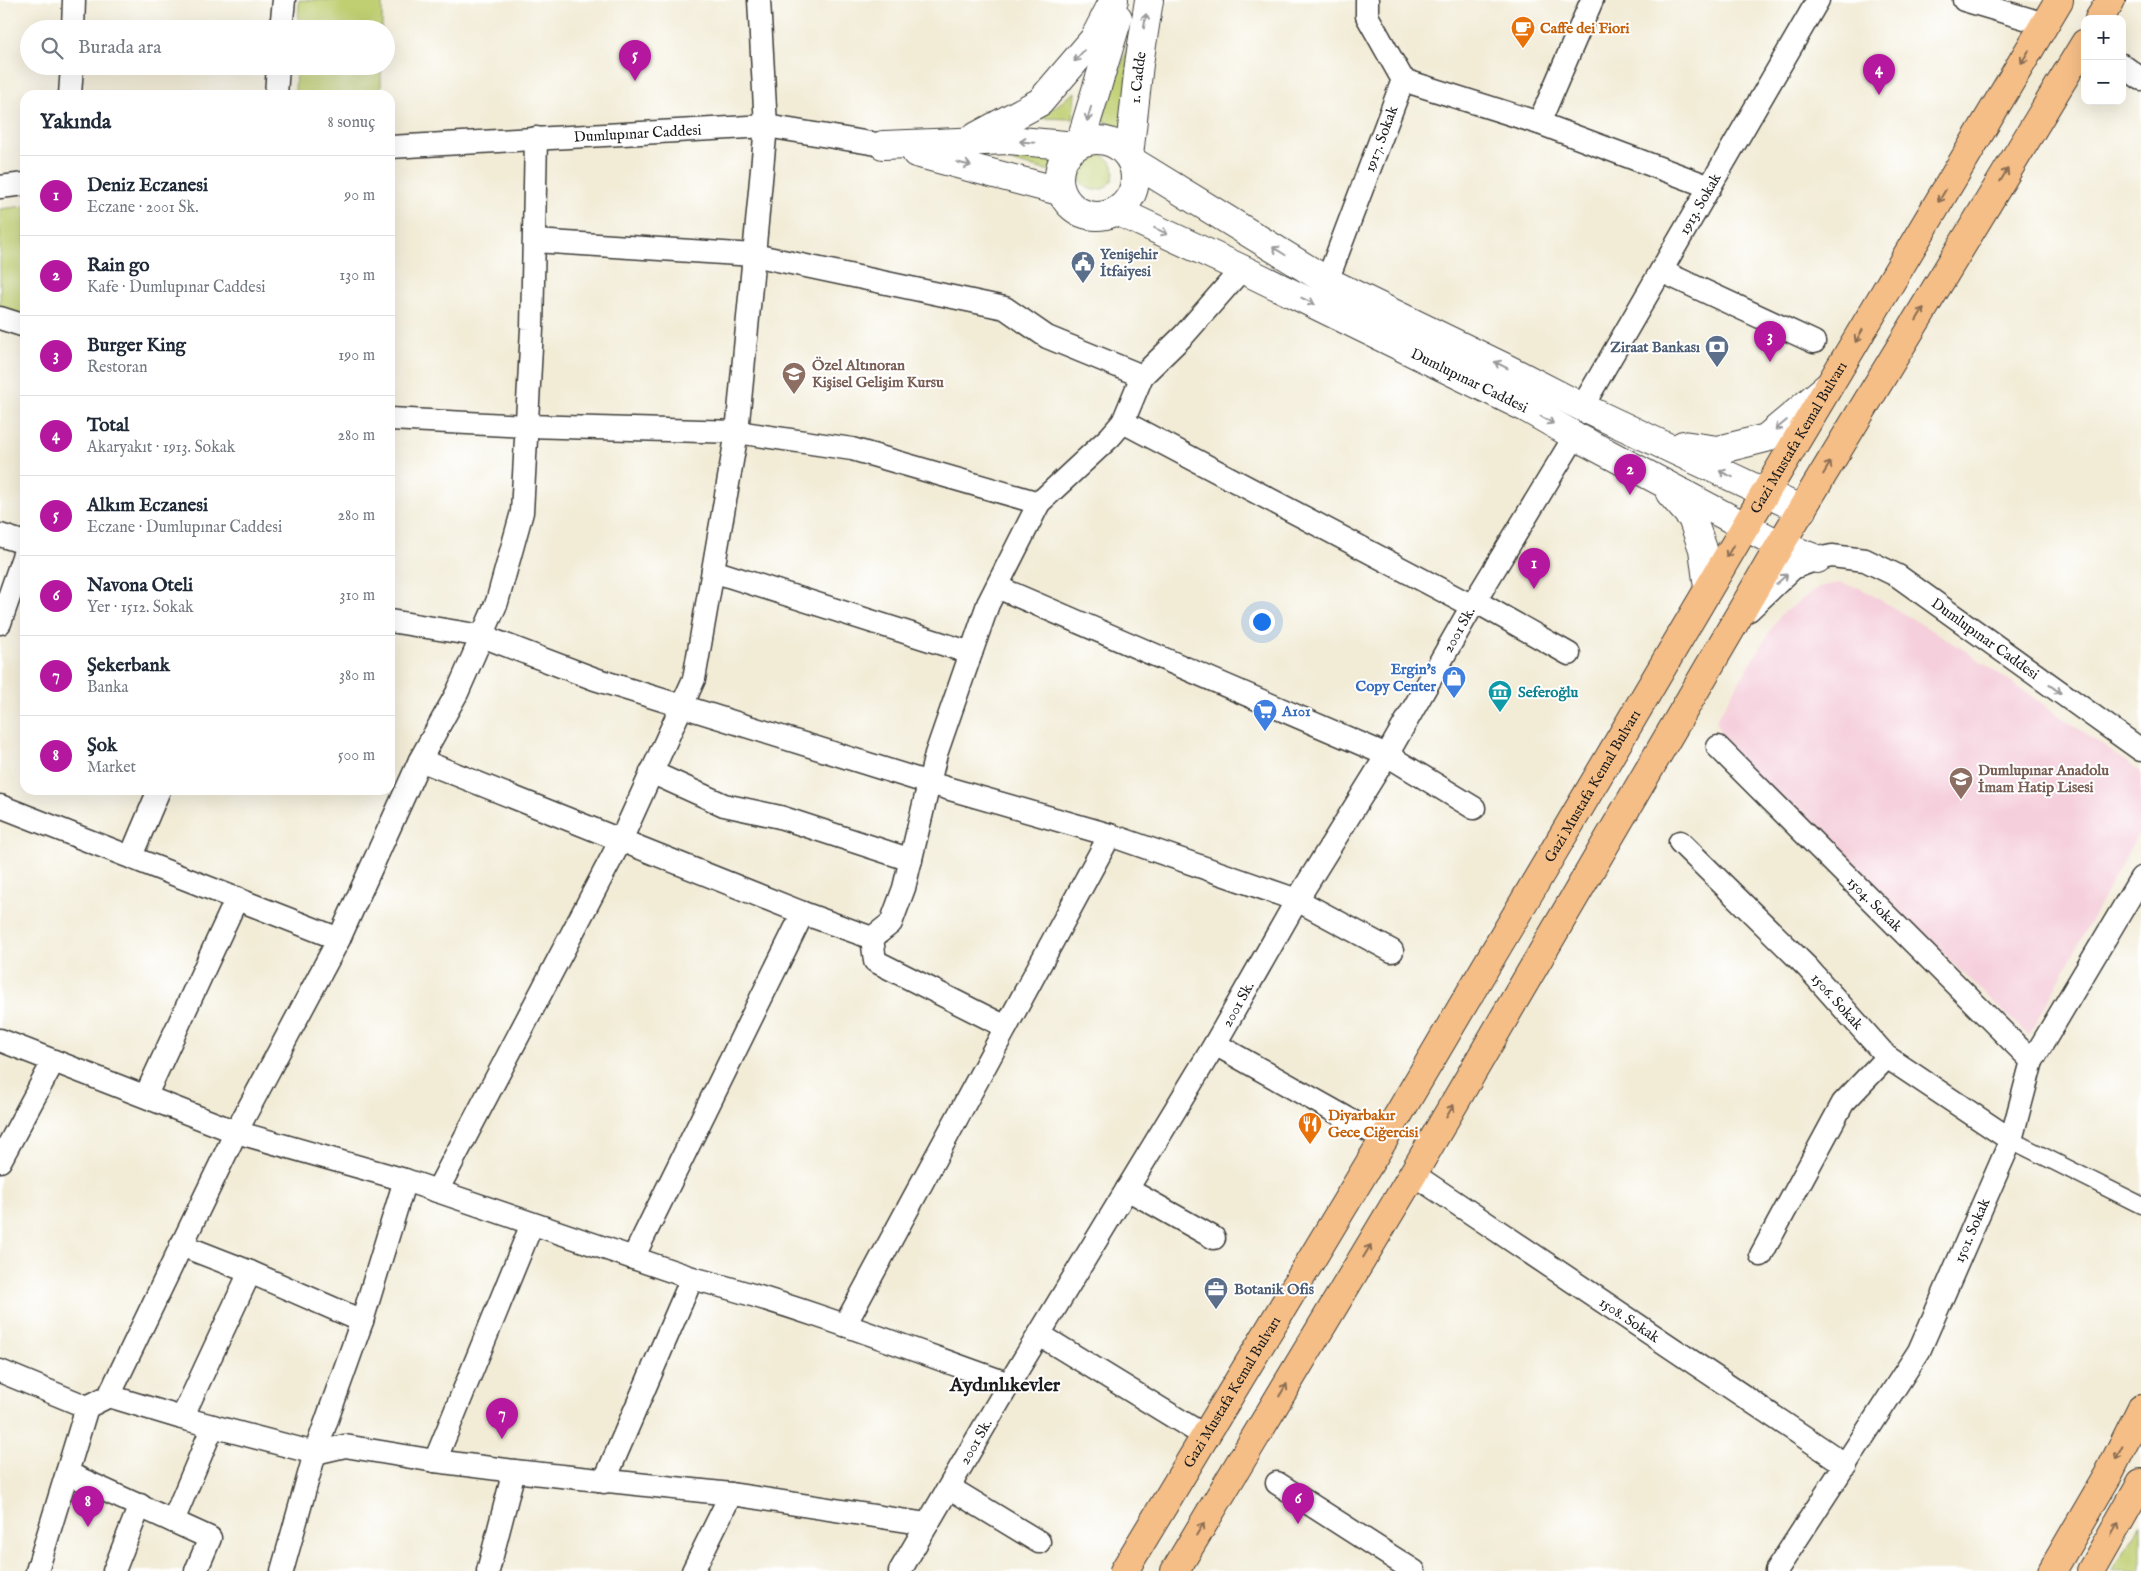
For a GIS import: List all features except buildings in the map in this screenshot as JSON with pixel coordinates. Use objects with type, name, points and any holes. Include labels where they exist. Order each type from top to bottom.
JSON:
[{"type":"main road","name":"Gazi Mustafa Kemal Bulvarı","points":[[1124,1571],[1384,1139],[1708,588],[2059,0]]},
{"type":"main road","points":[[2102,15],[2111,0]]},
{"type":"main road","points":[[1175,1571],[1413,1174],[1780,545],[2081,50]]},
{"type":"main road","points":[[2052,1571],[2108,1475],[2141,1410]]},
{"type":"main road","points":[[2092,1571],[2141,1484]]},
{"type":"street","points":[[73,20],[74,0]]},
{"type":"street","points":[[282,20],[284,0]]},
{"type":"street","points":[[437,1191],[621,840],[694,679],[737,432],[754,255],[766,126],[759,0]]},
{"type":"street","points":[[966,142],[1040,102],[1094,39],[1114,0]]},
{"type":"street","points":[[1078,144],[1092,139],[1104,139],[1116,144],[1131,159],[1135,184],[1132,195],[1117,211],[1104,216],[1091,216],[1078,211],[1068,203],[1059,191],[1060,169],[1064,159],[1078,144],[1123,0]]},
{"type":"street","name":"1. Cadde","points":[[1131,159],[1138,64],[1149,0]]},
{"type":"street","points":[[1367,0],[1368,16],[1404,80],[1539,123],[1710,187]]},
{"type":"street","points":[[1539,123],[1592,0]]},
{"type":"street","name":"1913. Sokak","points":[[1582,407],[1818,0]]},
{"type":"street","points":[[1964,0],[2045,24]]},
{"type":"street","points":[[2126,68],[2141,79]]},
{"type":"street","points":[[70,90],[71,75]]},
{"type":"street","points":[[276,90],[277,75]]},
{"type":"street","name":"1917. Sokak","points":[[1327,281],[1404,80]]},
{"type":"street","name":"Dumlupınar Caddesi","points":[[395,147],[766,126],[883,145],[980,168],[1059,191]]},
{"type":"street","points":[[37,1571],[87,1407],[109,1396],[236,1132],[339,939],[420,760],[457,693],[497,602],[522,512],[535,242],[536,138]]},
{"type":"street","name":"Dumlupınar Caddesi","points":[[883,145],[1009,140],[1078,144]]},
{"type":"street","name":"Dumlupınar Caddesi","points":[[1131,159],[1327,281],[1582,407],[1802,510]]},
{"type":"street","points":[[0,187],[20,185]]},
{"type":"street","name":"Dumlupınar Caddesi","points":[[1117,211],[1242,269],[1528,409],[1745,527],[1780,545],[1817,559]]},
{"type":"street","points":[[535,242],[754,255],[1005,308],[1047,337],[1142,376]]},
{"type":"street","points":[[872,938],[891,923],[904,888],[936,754],[988,604],[1039,503],[1110,437],[1123,422],[1142,376],[1184,336],[1242,269]]},
{"type":"street","points":[[1661,271],[1814,342]]},
{"type":"street","points":[[0,318],[20,324]]},
{"type":"street","points":[[1659,442],[1718,450],[1766,438],[1832,382]]},
{"type":"street","points":[[395,419],[527,426],[737,432],[852,450],[1039,503]]},
{"type":"street","points":[[1123,422],[1569,654]]},
{"type":"street","name":"2001 Sk.","points":[[900,1571],[1009,1384],[1214,1044],[1386,755],[1473,604],[1575,436]]},
{"type":"street","points":[[1661,482],[1692,518],[1703,549],[1708,588]]},
{"type":"street","points":[[0,535],[20,541]]},
{"type":"street","name":"Dumlupınar Caddesi","points":[[1734,624],[1794,568],[1817,559],[1832,556],[1865,560],[1898,576],[2141,750]]},
{"type":"street","points":[[0,623],[20,565]]},
{"type":"street","points":[[713,571],[971,654]]},
{"type":"street","points":[[997,587],[1386,755],[1474,808]]},
{"type":"street","points":[[395,622],[482,636],[595,679],[929,783],[1110,835],[1298,900],[1392,950]]},
{"type":"street","name":"1504. Sokak","points":[[1718,747],[2032,1061]]},
{"type":"street","points":[[420,760],[804,913],[872,938]]},
{"type":"street","points":[[651,772],[724,805],[780,817],[911,860]]},
{"type":"street","points":[[130,856],[158,795]]},
{"type":"street","points":[[0,806],[339,939]]},
{"type":"street","points":[[845,1325],[1110,835]]},
{"type":"street","name":"1506. Sokak","points":[[1680,842],[1807,967],[1887,1057],[2011,1140]]},
{"type":"street","name":"1501. Sokak","points":[[1776,1571],[1919,1351],[2011,1140],[2032,1061],[2141,878]]},
{"type":"street","points":[[146,1095],[238,898]]},
{"type":"street","points":[[633,1258],[804,913]]},
{"type":"street","points":[[872,938],[875,961],[1006,1027]]},
{"type":"street","points":[[0,1040],[52,1062],[146,1095],[236,1132],[405,1180],[692,1278],[735,1289],[845,1325],[1009,1384]]},
{"type":"street","points":[[1214,1044],[1384,1139]]},
{"type":"street","points":[[1761,1255],[1843,1103],[1887,1057]]},
{"type":"street","points":[[0,1161],[52,1062]]},
{"type":"street","points":[[2011,1140],[2141,1205]]},
{"type":"street","name":"1508. Sokak","points":[[1413,1174],[1846,1465]]},
{"type":"street","points":[[282,1571],[315,1453],[362,1321],[405,1180]]},
{"type":"street","points":[[1127,1188],[1214,1238]]},
{"type":"street","points":[[435,1461],[532,1224]]},
{"type":"street","points":[[181,1245],[250,1272],[362,1321]]},
{"type":"street","points":[[182,1418],[250,1272]]},
{"type":"street","points":[[604,1482],[692,1278]]},
{"type":"street","points":[[1040,1335],[1205,1436]]},
{"type":"street","points":[[0,1371],[87,1407]]},
{"type":"street","points":[[109,1396],[182,1418],[315,1453],[345,1446],[435,1461],[514,1471],[731,1494],[927,1524]]},
{"type":"street","points":[[173,1520],[212,1426]]},
{"type":"street","points":[[488,1571],[514,1471]]},
{"type":"street","points":[[67,1473],[210,1538],[196,1571]]},
{"type":"street","points":[[1277,1483],[1414,1571]]},
{"type":"street","points":[[950,1488],[1039,1542]]},
{"type":"street","points":[[693,1571],[731,1494]]},
{"type":"street","points":[[114,1571],[140,1505]]},
{"type":"shaded area","name":"Dumlupınar Anadolu İmam Hatip Lisesi","points":[[1838,583],[1860,588],[1960,647],[2141,772],[2141,828],[2029,1036],[1725,746],[1716,720],[1780,615],[1819,587]]},
{"type":"green space","points":[[299,0],[382,0],[382,20],[298,20]]},
{"type":"green space","points":[[1136,24],[1128,132],[1102,120]]},
{"type":"green space","points":[[296,75],[381,75],[381,90],[295,90]]},
{"type":"green space","points":[[1075,92],[1073,119],[1040,118]]},
{"type":"green space","points":[[1058,146],[1054,172],[961,149]]},
{"type":"green space","points":[[1096,154],[1103,155],[1109,159],[1113,165],[1113,179],[1109,185],[1103,189],[1096,190],[1089,189],[1083,185],[1079,179],[1078,172],[1079,165],[1083,159],[1089,155]]},
{"type":"green space","points":[[20,207],[20,317],[0,311],[0,209]]},
{"type":"green space","points":[[2141,1524],[2141,1571],[2111,1571]]},
{"type":"place","name":"Caffe dei Fiori","points":[[1523,49]]},
{"type":"place","name":"Alkım Eczanesi","points":[[635,81]]},
{"type":"place","name":"Total","points":[[1879,95]]},
{"type":"place","name":"Yenişehir İtfaiyesi","points":[[1083,284]]},
{"type":"place","name":"Burger King","points":[[1770,362]]},
{"type":"place","name":"Ziraat Bankası","points":[[1717,368]]},
{"type":"place","name":"Özel Altınoran Kişisel Gelişim Kursu","points":[[794,395]]},
{"type":"place","name":"Rain go","points":[[1630,495]]},
{"type":"place","name":"Deniz Eczanesi","points":[[1534,589]]},
{"type":"place","name":"Ergin's Copy Center","points":[[1454,699]]},
{"type":"place","name":"Seferoğlu","points":[[1500,713]]},
{"type":"place","name":"A101","points":[[1265,732]]},
{"type":"place","name":"Dumlupınar Anadolu İmam Hatip Lisesi","points":[[1961,800]]},
{"type":"place","name":"Diyarbakır Gece Ciğercisi","points":[[1310,1145]]},
{"type":"place","name":"Botanik Ofis","points":[[1216,1310]]},
{"type":"place","name":"Şekerbank","points":[[502,1439]]},
{"type":"place","name":"Navona Oteli","points":[[1298,1524]]},
{"type":"place","name":"Şok","points":[[88,1527]]},
{"type":"district","name":"Aydınlıkevler","points":[[1005,1385]]}]
